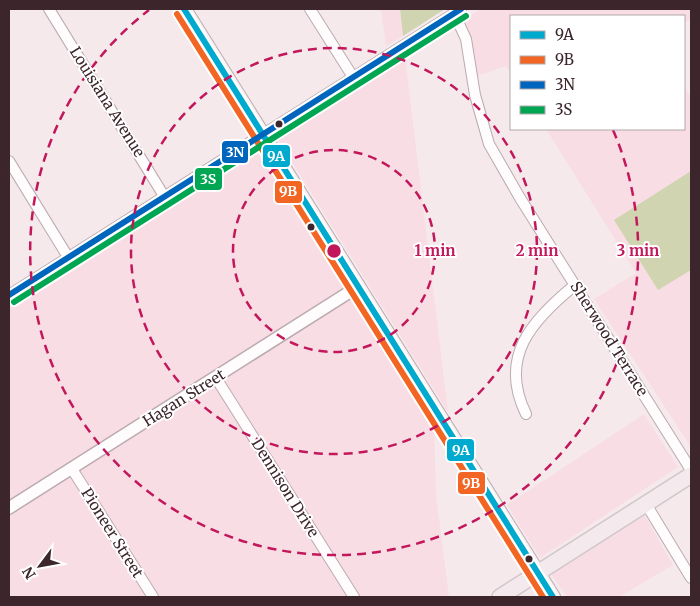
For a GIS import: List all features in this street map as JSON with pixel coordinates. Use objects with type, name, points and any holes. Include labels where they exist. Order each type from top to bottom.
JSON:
[{"type":"main road","points":[[184,9],[553,597]]},
{"type":"main road","points":[[500,597],[691,475]]},
{"type":"street","name":"Louisiana Avenue","points":[[49,9],[164,196]]},
{"type":"street","points":[[310,9],[353,77]]},
{"type":"street","points":[[9,295],[457,11]]},
{"type":"street","name":"Sherwood Terrace","points":[[457,11],[466,39],[475,95],[490,144],[520,198],[691,470]]},
{"type":"street","points":[[9,161],[68,258]]},
{"type":"street","points":[[526,414],[518,398],[515,382],[519,352],[539,317],[575,285]]},
{"type":"street","name":"Hagan Street","points":[[9,508],[359,286]]},
{"type":"street","name":"Dennison Drive","points":[[216,378],[354,597]]},
{"type":"street","name":"Pioneer Street","points":[[72,469],[153,597]]},
{"type":"street","points":[[646,504],[691,578]]},
{"type":"shaded area","points":[[381,9],[400,9],[403,36],[386,46]]},
{"type":"shaded area","points":[[481,9],[691,9],[691,19],[685,22],[685,15],[510,15],[510,72],[506,66],[477,76],[461,21]]},
{"type":"shaded area","points":[[404,53],[405,57],[448,412],[275,135]]},
{"type":"shaded area","points":[[685,88],[691,98],[691,447],[594,299],[636,273],[547,130],[685,130]]},
{"type":"shaded area","points":[[260,146],[434,424],[436,495],[449,597],[9,597],[9,305]]},
{"type":"shaded area","points":[[644,414],[678,467],[540,558],[507,505]]},
{"type":"shaded area","points":[[644,514],[673,565],[619,597],[567,597],[551,574]]},
{"type":"green space","points":[[400,9],[445,9],[403,36]]},
{"type":"green space","points":[[691,171],[691,270],[658,290],[614,220]]},
{"type":"transit line","name":"9A","points":[[184,9],[553,597]]},
{"type":"transit line","name":"3N","points":[[9,295],[461,9]]},
{"type":"transit line","name":"9B","points":[[177,14],[543,597]]},
{"type":"transit line","name":"3S","points":[[14,302],[466,16]]}]
